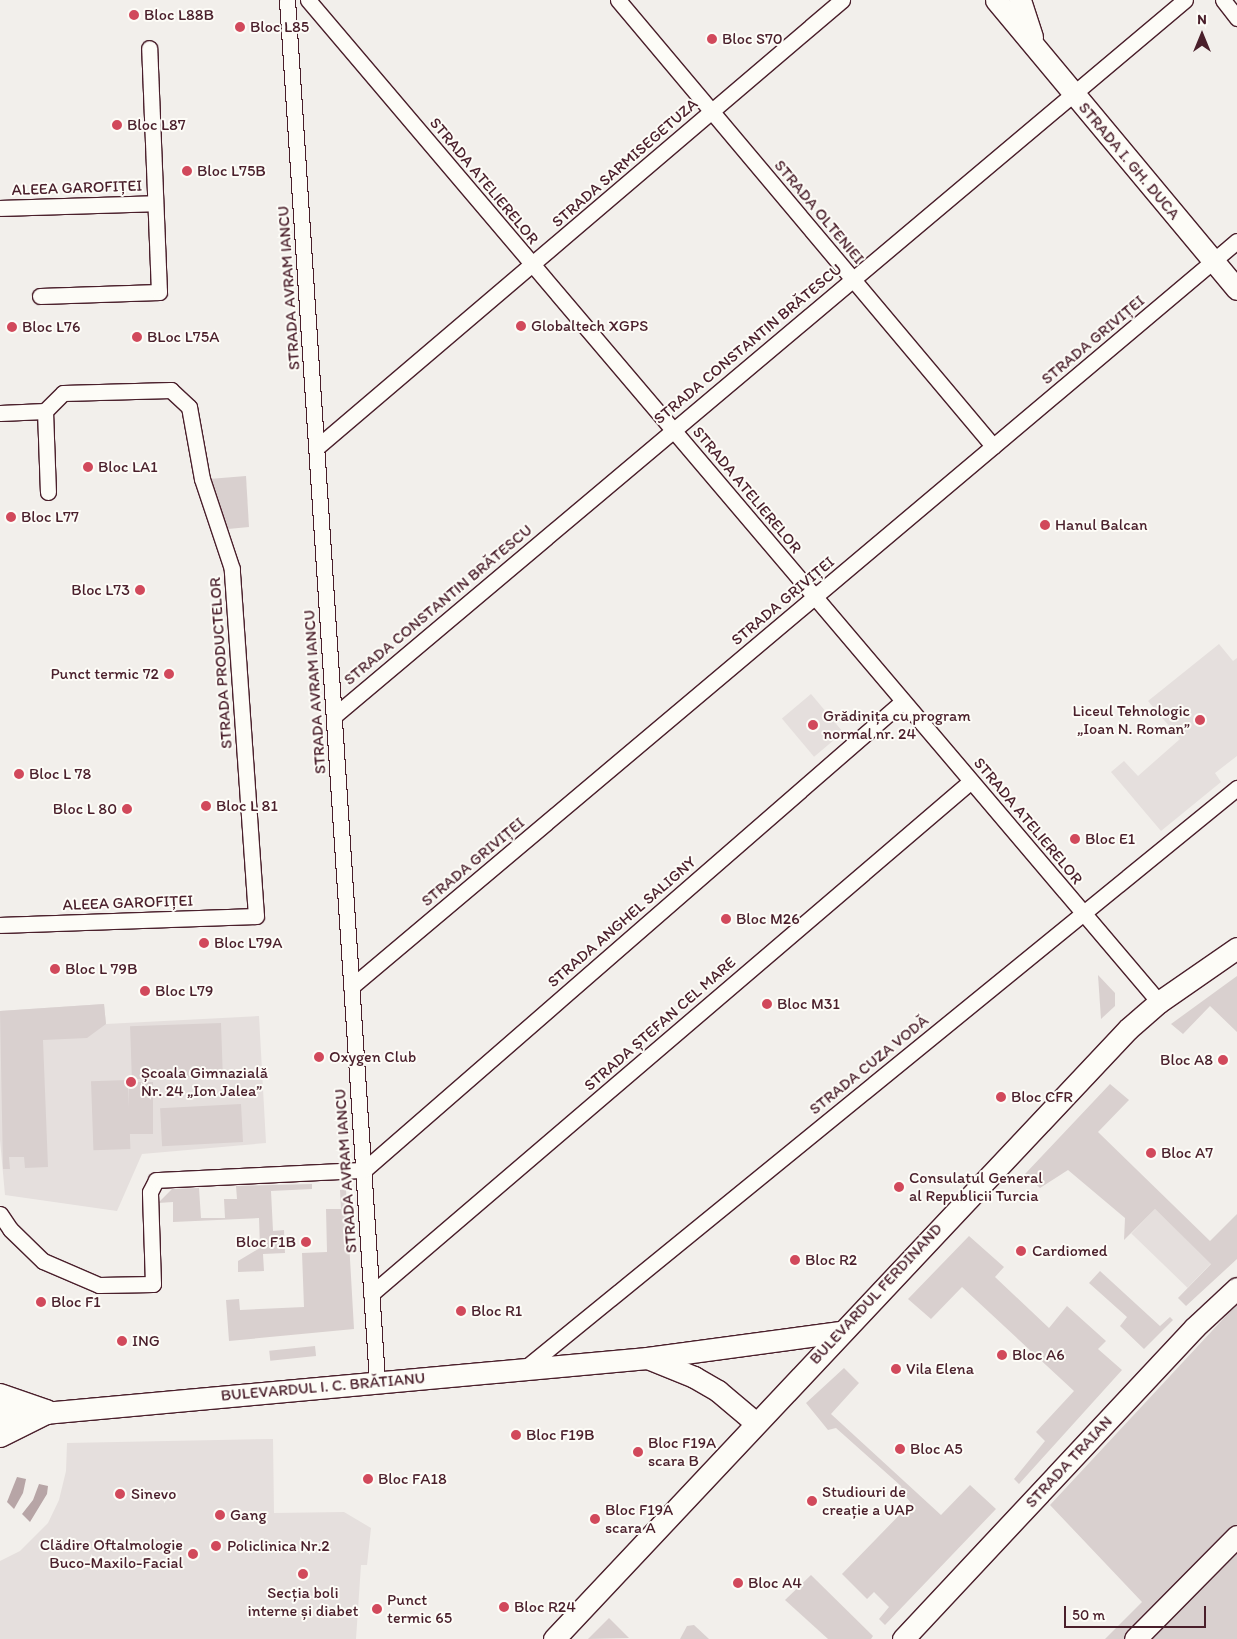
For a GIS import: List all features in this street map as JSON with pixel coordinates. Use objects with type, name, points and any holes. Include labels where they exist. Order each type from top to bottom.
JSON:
[{"type":"main road","name":"STRADA I. GH. DUCA","points":[[996,0],[1040,56],[1237,289]]},
{"type":"main road","name":"STRADA I. GH. DUCA","points":[[1009,0],[1021,33]]},
{"type":"main road","points":[[1020,0],[1040,56]]},
{"type":"main road","name":"BULEVARDUL FERDINAND","points":[[554,1639],[840,1332],[1128,1029],[1159,1002],[1237,948]]},
{"type":"main road","name":"STRADA TRAIAN","points":[[903,1639],[1195,1327],[1237,1288]]},
{"type":"main road","name":"BULEVARDUL I. C. BRĂTIANU","points":[[0,1417],[647,1358],[840,1332]]},
{"type":"main road","name":"BULEVARDUL I. C. BRĂTIANU","points":[[647,1358],[694,1378],[718,1391],[756,1423]]},
{"type":"main road","points":[[0,1396],[46,1412]]},
{"type":"main road","points":[[0,1435],[46,1412]]},
{"type":"main road","points":[[1135,1639],[1237,1536]]},
{"type":"street","name":"STRADA AVRAM IANCU","points":[[287,0],[377,1382]]},
{"type":"street","name":"STRADA ATELIERELOR","points":[[308,0],[1159,1002]]},
{"type":"street","name":"STRADA OLTENIEI","points":[[618,0],[993,446]]},
{"type":"street","name":"STRADA SARMISEGETUZA","points":[[316,448],[842,0]]},
{"type":"street","name":"STRADA CONSTANTIN BRĂTESCU","points":[[334,716],[1185,0]]},
{"type":"street","points":[[1222,0],[1237,18]]},
{"type":"street","name":"ALEEA GAROFIȚEI","points":[[40,296],[159,292],[149,48]]},
{"type":"street","name":"ALEEA GAROFIȚEI","points":[[0,208],[155,203]]},
{"type":"street","name":"STRADA GRIVIȚEI","points":[[352,987],[1237,241]]},
{"type":"street","name":"STRADA PRODUCTELOR","points":[[45,411],[63,393],[172,390],[189,407],[202,479],[232,569],[256,916]]},
{"type":"street","points":[[0,413],[45,411],[48,492]]},
{"type":"street","name":"STRADA ANGHEL SALIGNY","points":[[364,1170],[903,701]]},
{"type":"street","name":"STRADA ȘTEFAN CEL MARE","points":[[372,1294],[971,781]]},
{"type":"street","name":"STRADA CUZA VODĂ","points":[[524,1369],[1237,788]]},
{"type":"street","name":"ALEEA GAROFIȚEI","points":[[0,925],[256,916]]},
{"type":"street","points":[[0,1214],[10,1229],[43,1261],[99,1285],[153,1284],[150,1192],[156,1180],[364,1170]]},
{"type":"shaded area","points":[[246,476],[249,527],[228,529],[209,479]]},
{"type":"shaded area","name":"Liceul Tehnologic „Ioan N. Roman”","points":[[1219,644],[1233,661],[1237,658],[1237,756],[1215,773],[1221,782],[1161,831],[1111,772],[1124,761],[1138,776],[1180,739],[1148,701]]},
{"type":"shaded area","name":"Grădinița cu program normal nr. 24","points":[[811,694],[843,732],[814,757],[782,718]]},
{"type":"shaded area","points":[[1098,975],[1115,993],[1115,1006],[1101,1019]]},
{"type":"shaded area","points":[[1237,976],[1237,1032],[1210,1006],[1183,1034],[1171,1024]]},
{"type":"shaded area","name":"Școala Gimnazială Nr. 24 „Ion Jalea”","points":[[104,1004],[106,1024],[259,1016],[266,1143],[142,1154],[117,1211],[5,1195],[0,1140],[0,1011]]},
{"type":"shaded area","points":[[104,1004],[106,1024],[87,1038],[43,1040],[48,1167],[25,1168],[24,1157],[9,1157],[10,1169],[3,1169],[0,1011]]},
{"type":"shaded area","points":[[221,1023],[223,1076],[132,1079],[130,1026]]},
{"type":"shaded area","points":[[128,1080],[130,1149],[93,1150],[91,1081]]},
{"type":"shaded area","points":[[129,1082],[153,1082],[153,1134],[129,1134]]},
{"type":"shaded area","points":[[1110,1084],[1129,1100],[1098,1132],[1210,1241],[1237,1214],[1237,1259],[1186,1306],[1178,1298],[1211,1264],[1155,1209],[1124,1240],[1125,1218],[1068,1170],[1040,1188],[1025,1174]]},
{"type":"shaded area","points":[[241,1104],[243,1142],[162,1146],[160,1108]]},
{"type":"shaded area","points":[[312,1184],[312,1189],[271,1191],[273,1231],[284,1230],[285,1253],[263,1254],[264,1271],[238,1272],[238,1261],[260,1248],[259,1218],[173,1222],[173,1202],[158,1203],[172,1189],[199,1188],[201,1218],[225,1218],[224,1199],[237,1199],[236,1186]]},
{"type":"shaded area","points":[[346,1189],[354,1329],[229,1341],[226,1300],[239,1299],[240,1310],[304,1307],[302,1253],[327,1252],[326,1209],[341,1209],[340,1190]]},
{"type":"shaded area","points":[[1155,1209],[1211,1263],[1187,1288],[1131,1233]]},
{"type":"shaded area","points":[[969,1236],[1004,1267],[995,1277],[1049,1328],[1067,1306],[1106,1341],[1098,1349],[1122,1370],[1019,1484],[1014,1479],[1045,1441],[1036,1432],[1074,1391],[962,1287],[931,1319],[908,1299]]},
{"type":"shaded area","points":[[1100,1271],[1160,1326],[1170,1317],[1173,1320],[1144,1349],[1120,1326],[1127,1317],[1089,1283]]},
{"type":"shaded area","points":[[1237,1304],[1237,1639],[1105,1639],[1142,1602],[1050,1505]]},
{"type":"shaded area","points":[[315,1346],[316,1356],[270,1361],[269,1351]]},
{"type":"shaded area","points":[[844,1368],[859,1383],[831,1414],[941,1515],[970,1485],[996,1509],[885,1625],[879,1619],[889,1607],[874,1592],[867,1599],[842,1574],[911,1503],[903,1493],[901,1486],[836,1428],[828,1430],[806,1403]]},
{"type":"shaded area","name":"Policlinica Nr.2","points":[[273,1439],[274,1513],[344,1512],[371,1528],[367,1565],[361,1565],[356,1639],[0,1639],[0,1561],[20,1551],[48,1523],[59,1500],[66,1471],[67,1443]]},
{"type":"shaded area","points":[[17,1477],[26,1479],[23,1493],[14,1509],[7,1502]]},
{"type":"shaded area","points":[[39,1484],[48,1486],[47,1494],[30,1522],[22,1514],[33,1500]]},
{"type":"shaded area","points":[[811,1575],[873,1636],[871,1639],[828,1639],[785,1600]]},
{"type":"shaded area","points":[[609,1618],[629,1638],[588,1639]]},
{"type":"shaded area","points":[[694,1625],[709,1639],[680,1639],[687,1626]]},
{"type":"place","name":"Bloc L88B","points":[[134,15]]},
{"type":"place","name":"Bloc L85","points":[[240,27]]},
{"type":"place","name":"Bloc S70","points":[[712,39]]},
{"type":"place","name":"Bloc L87","points":[[117,125]]},
{"type":"place","name":"Bloc L75B","points":[[187,171]]},
{"type":"place","name":"Globaltech XGPS","points":[[521,326]]},
{"type":"place","name":"Bloc L76","points":[[12,327]]},
{"type":"place","name":"BLoc L75A","points":[[137,337]]},
{"type":"place","name":"Bloc LA1","points":[[88,467]]},
{"type":"place","name":"Bloc L77","points":[[11,517]]},
{"type":"place","name":"Hanul Balcan","points":[[1045,525]]},
{"type":"place","name":"Bloc L73","points":[[140,590]]},
{"type":"place","name":"Punct termic 72","points":[[169,674]]},
{"type":"place","name":"Liceul Tehnologic „Ioan N. Roman”","points":[[1200,720]]},
{"type":"place","name":"Grădinița cu program normal nr. 24","points":[[813,725]]},
{"type":"place","name":"Bloc L 78","points":[[19,774]]},
{"type":"place","name":"Bloc L 81","points":[[206,806]]},
{"type":"place","name":"Bloc L 80","points":[[127,809]]},
{"type":"place","name":"Bloc E1","points":[[1075,839]]},
{"type":"place","name":"Bloc M26","points":[[726,919]]},
{"type":"place","name":"Bloc L79A","points":[[204,943]]},
{"type":"place","name":"Bloc L 79B","points":[[55,969]]},
{"type":"place","name":"Bloc L79","points":[[145,991]]},
{"type":"place","name":"Bloc M31","points":[[767,1004]]},
{"type":"place","name":"Oxygen Club","points":[[319,1057]]},
{"type":"place","name":"Bloc A8","points":[[1223,1060]]},
{"type":"place","name":"Școala Gimnazială Nr. 24 „Ion Jalea”","points":[[131,1082]]},
{"type":"place","name":"Bloc CFR","points":[[1001,1097]]},
{"type":"place","name":"Bloc A7","points":[[1151,1153]]},
{"type":"place","name":"Consulatul General al Republicii Turcia","points":[[899,1187]]},
{"type":"place","name":"Bloc F1B","points":[[306,1242]]},
{"type":"place","name":"Cardiomed","points":[[1021,1251]]},
{"type":"place","name":"Bloc R2","points":[[795,1260]]},
{"type":"place","name":"Bloc F1","points":[[41,1302]]},
{"type":"place","name":"Bloc R1","points":[[461,1311]]},
{"type":"place","name":"ING","points":[[122,1341]]},
{"type":"place","name":"Bloc A6","points":[[1002,1355]]},
{"type":"place","name":"Vila Elena","points":[[896,1369]]},
{"type":"place","name":"Bloc F19B","points":[[516,1435]]},
{"type":"place","name":"Bloc A5","points":[[900,1449]]},
{"type":"place","name":"Bloc F19A scara B","points":[[638,1452]]},
{"type":"place","name":"Bloc FA18","points":[[368,1479]]},
{"type":"place","name":"Sinevo","points":[[120,1494]]},
{"type":"place","name":"Studiouri de creație a UAP","points":[[812,1501]]},
{"type":"place","name":"Gang","points":[[220,1515]]},
{"type":"place","name":"Bloc F19A scara A","points":[[595,1519]]},
{"type":"place","name":"Policlinica Nr.2","points":[[216,1546]]},
{"type":"place","name":"Clădire Oftalmologie Buco-Maxilo-Facial","points":[[193,1554]]},
{"type":"place","name":"Secția boli interne și diabet","points":[[303,1574]]},
{"type":"place","name":"Bloc A4","points":[[738,1583]]},
{"type":"place","name":"Bloc R24","points":[[504,1607]]},
{"type":"place","name":"Punct termic 65","points":[[377,1609]]}]
